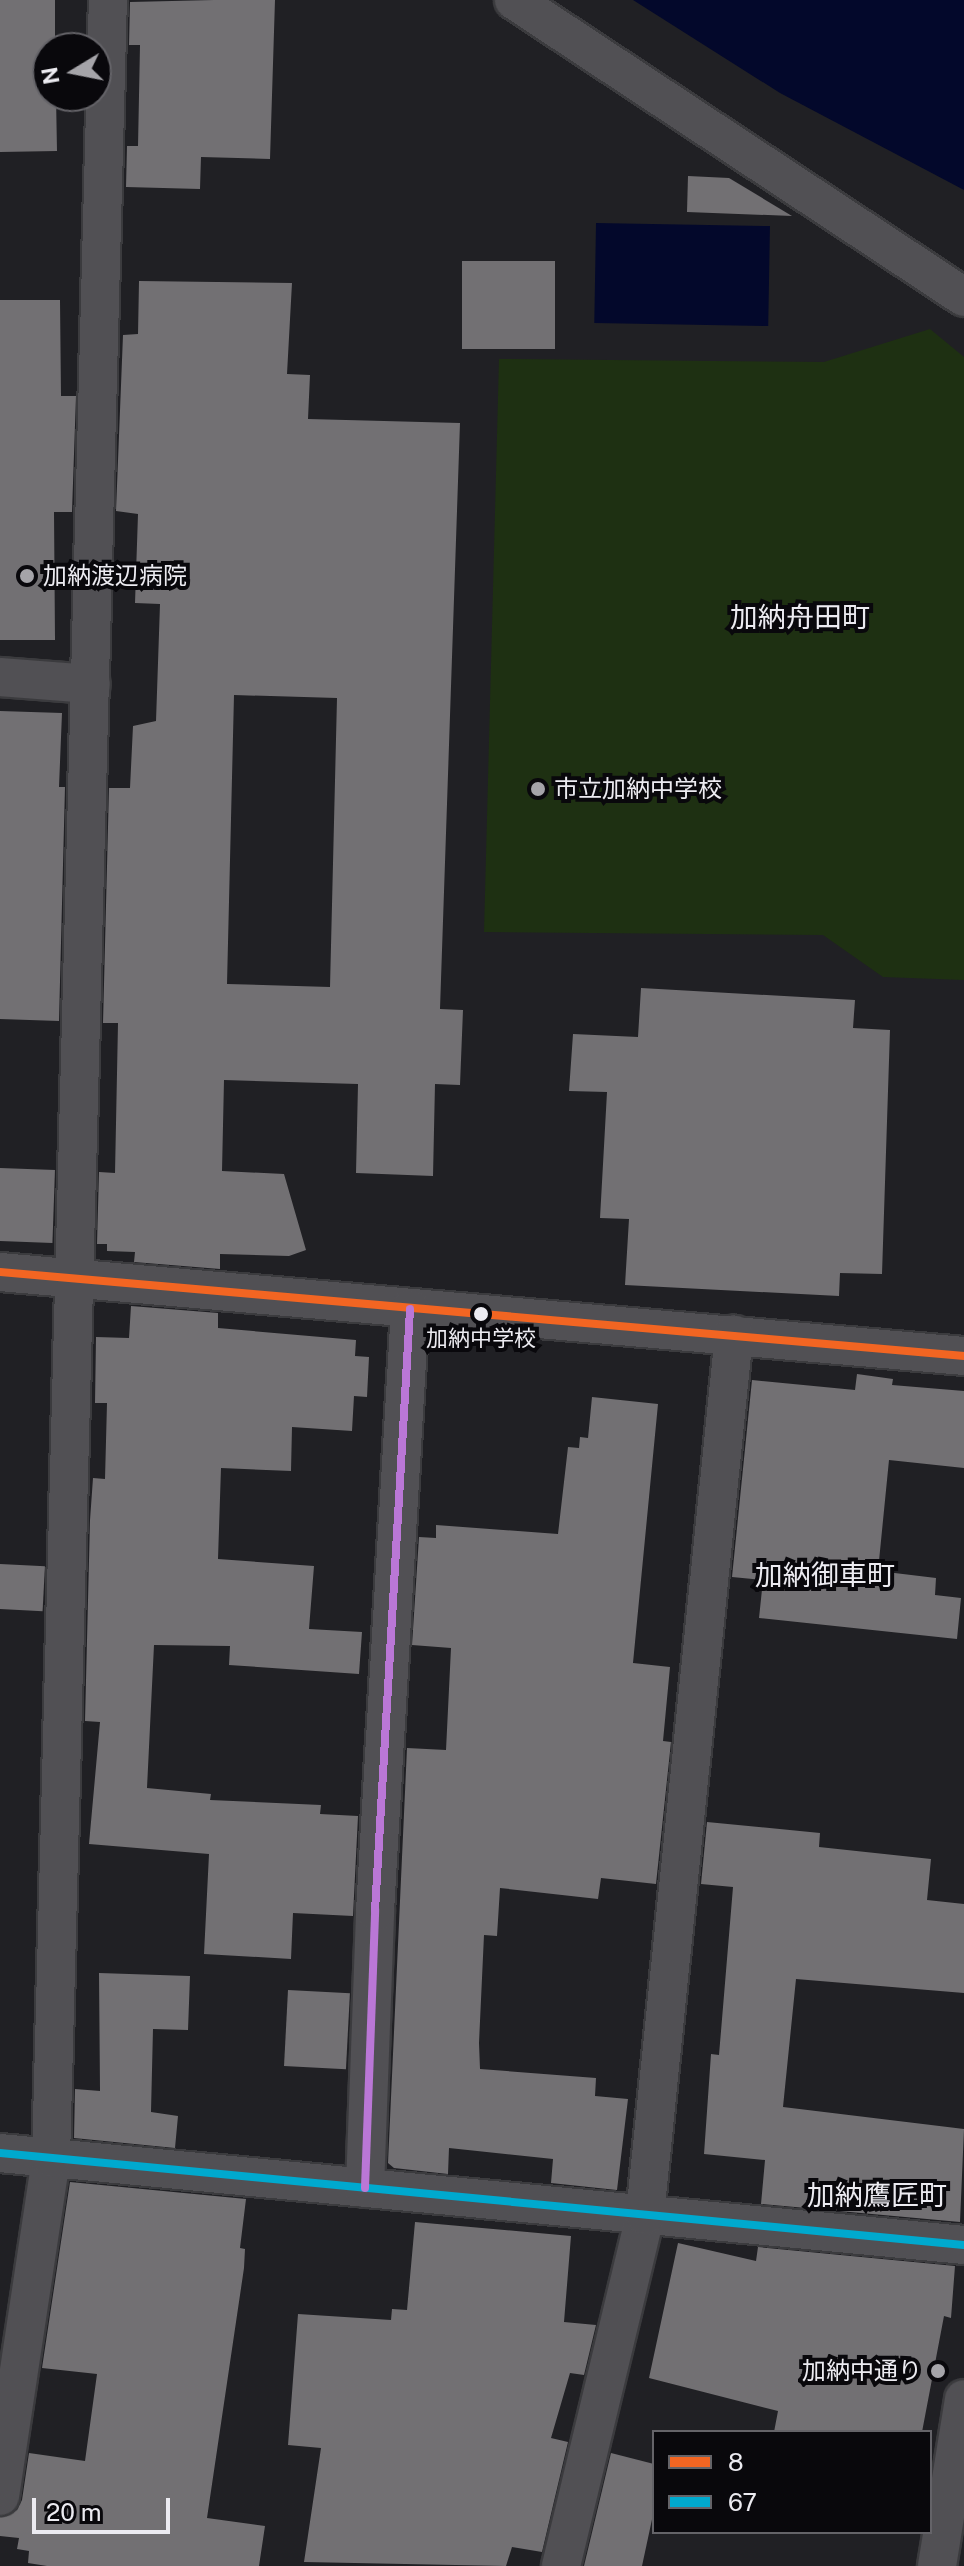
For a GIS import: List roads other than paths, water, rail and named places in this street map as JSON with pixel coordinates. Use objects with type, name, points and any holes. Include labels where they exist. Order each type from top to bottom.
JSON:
[{"type":"street","points":[[0,2496],[51,2158],[108,0]]},
{"type":"street","points":[[514,0],[964,297]]},
{"type":"street","points":[[0,677],[91,684]]},
{"type":"street","points":[[0,1272],[964,1356]]},
{"type":"street","points":[[365,2188],[375,1895],[410,1309]]},
{"type":"street","points":[[561,2566],[645,2215],[734,1334]]},
{"type":"street","points":[[0,2153],[964,2245]]},
{"type":"street","points":[[937,2566],[964,2399]]},
{"type":"water","points":[[633,0],[964,0],[964,190],[780,93]]},
{"type":"water","points":[[596,223],[770,226],[768,326],[594,323]]},
{"type":"place","name":"加納渡辺病院","points":[[27,576]]},
{"type":"place","name":"市立加納中学校","points":[[538,789]]},
{"type":"place","name":"加納中学校","points":[[481,1314]]},
{"type":"place","name":"加納中通り","points":[[938,2371]]},
{"type":"district","name":"加納舟田町","points":[[800,617]]},
{"type":"district","name":"加納御車町","points":[[825,1575]]},
{"type":"district","name":"加納鷹匠町","points":[[877,2195]]}]
